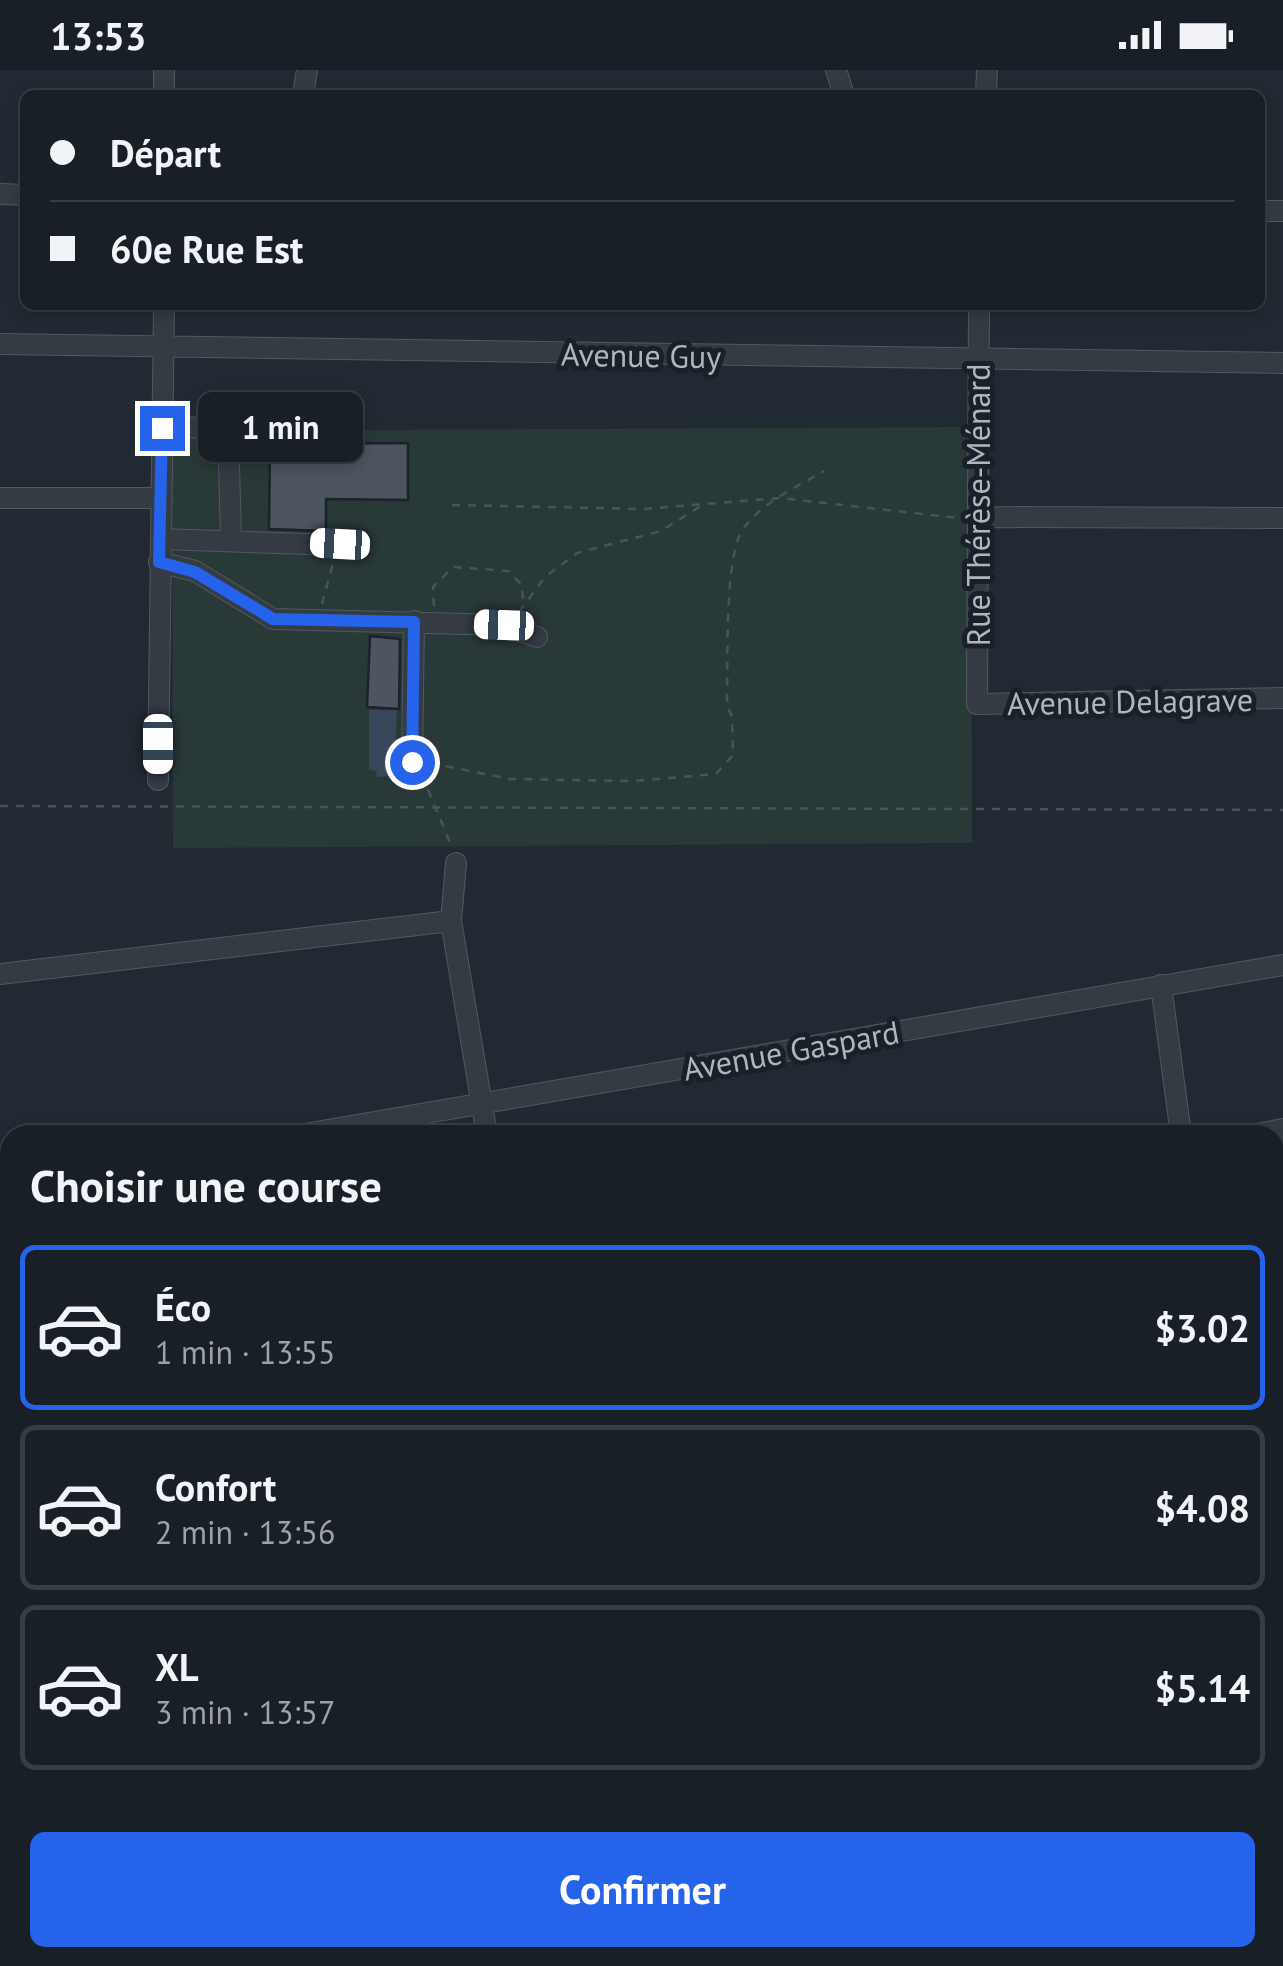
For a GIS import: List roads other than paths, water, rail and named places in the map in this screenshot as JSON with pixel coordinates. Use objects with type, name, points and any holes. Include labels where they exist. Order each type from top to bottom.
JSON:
[{"type":"street","points":[[158,780],[164,310]]},
{"type":"street","name":"Rue Thérèse-Ménard","points":[[977,704],[979,310]]},
{"type":"street","name":"Avenue Guy","points":[[0,344],[1283,363]]},
{"type":"street","points":[[162,428],[228,428],[231,538]]},
{"type":"street","points":[[0,498],[162,498]]},
{"type":"street","points":[[980,517],[1283,518]]},
{"type":"street","points":[[161,539],[340,544]]},
{"type":"street","points":[[159,562],[195,572],[273,619],[513,626],[538,637]]},
{"type":"street","points":[[412,762],[414,622]]},
{"type":"street","name":"Avenue Delagrave","points":[[977,704],[1283,698]]},
{"type":"street","points":[[456,863],[451,921],[486,1125]]},
{"type":"street","points":[[0,974],[451,921]]},
{"type":"street","name":"Avenue Gaspard","points":[[358,1125],[1283,964]]},
{"type":"street","points":[[1161,986],[1180,1125]]},
{"type":"water","points":[[369,710],[397,710],[394,769],[389,776],[377,777],[376,771],[369,770]]}]
